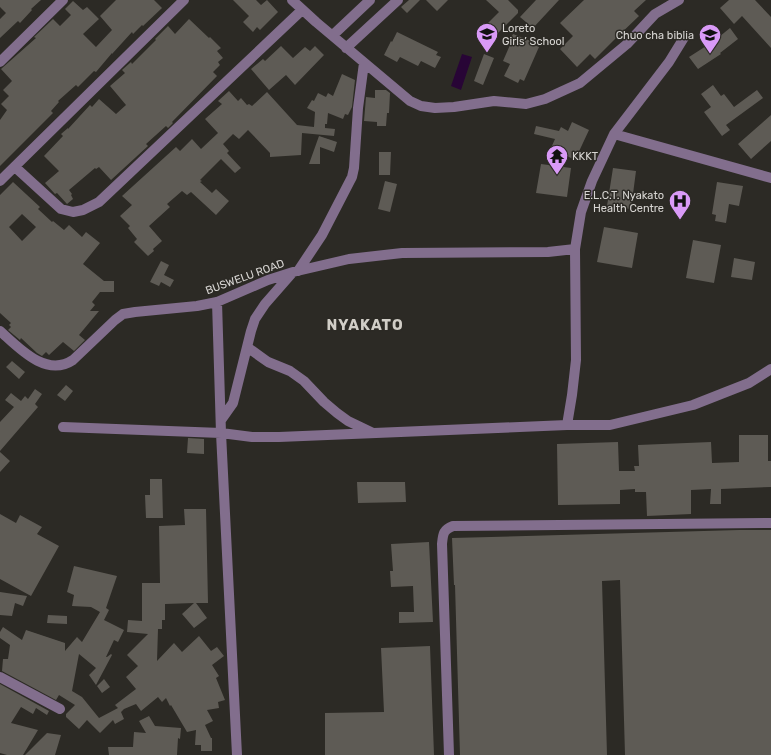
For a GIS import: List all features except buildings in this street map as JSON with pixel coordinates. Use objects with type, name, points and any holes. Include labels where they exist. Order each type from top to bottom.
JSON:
[{"type":"street","points":[[0,62],[63,0]]},
{"type":"street","points":[[0,181],[184,0]]},
{"type":"street","points":[[333,36],[370,0]]},
{"type":"street","points":[[346,48],[398,0]]},
{"type":"street","points":[[15,167],[60,209],[74,212],[83,210],[99,202],[299,4],[346,48],[410,101],[421,106],[435,108],[454,107],[494,101],[526,104],[536,102],[580,83],[627,44],[655,14],[679,0]]},
{"type":"street","points":[[567,425],[576,360],[575,249],[583,206],[592,181],[614,134],[669,62],[685,36]]},
{"type":"street","points":[[221,420],[233,404],[255,319],[265,304],[296,272],[322,235],[352,178],[358,108],[364,63]]},
{"type":"street","points":[[614,134],[771,178]]},
{"type":"street","name":"BUSWELU ROAD","points":[[0,331],[25,353],[44,364],[54,366],[66,365],[114,320],[123,314],[197,306],[217,302],[268,280],[349,259],[402,253],[548,252],[575,249]]},
{"type":"street","points":[[217,302],[221,433],[237,755]]},
{"type":"street","points":[[247,347],[268,362],[290,371],[304,381],[337,413],[348,421],[374,434]]},
{"type":"street","points":[[63,427],[221,433],[252,437],[279,437],[567,425],[610,425],[693,405],[749,383],[771,369]]},
{"type":"street","points":[[449,755],[442,544],[443,534],[447,528],[453,526],[771,523]]},
{"type":"street","points":[[0,677],[60,709]]},
{"type":"shaded area","points":[[462,54],[472,57],[461,90],[451,86]]},
{"type":"place","name":"Loreto Girls’ School","points":[[487,54]]},
{"type":"place","name":"Chuo cha biblia","points":[[710,54]]},
{"type":"place","name":"KKKT","points":[[557,176]]},
{"type":"place","name":"E.L.C.T. Nyakato Health Centre","points":[[680,220]]},
{"type":"district","name":"NYAKATO","points":[[365,325]]}]
